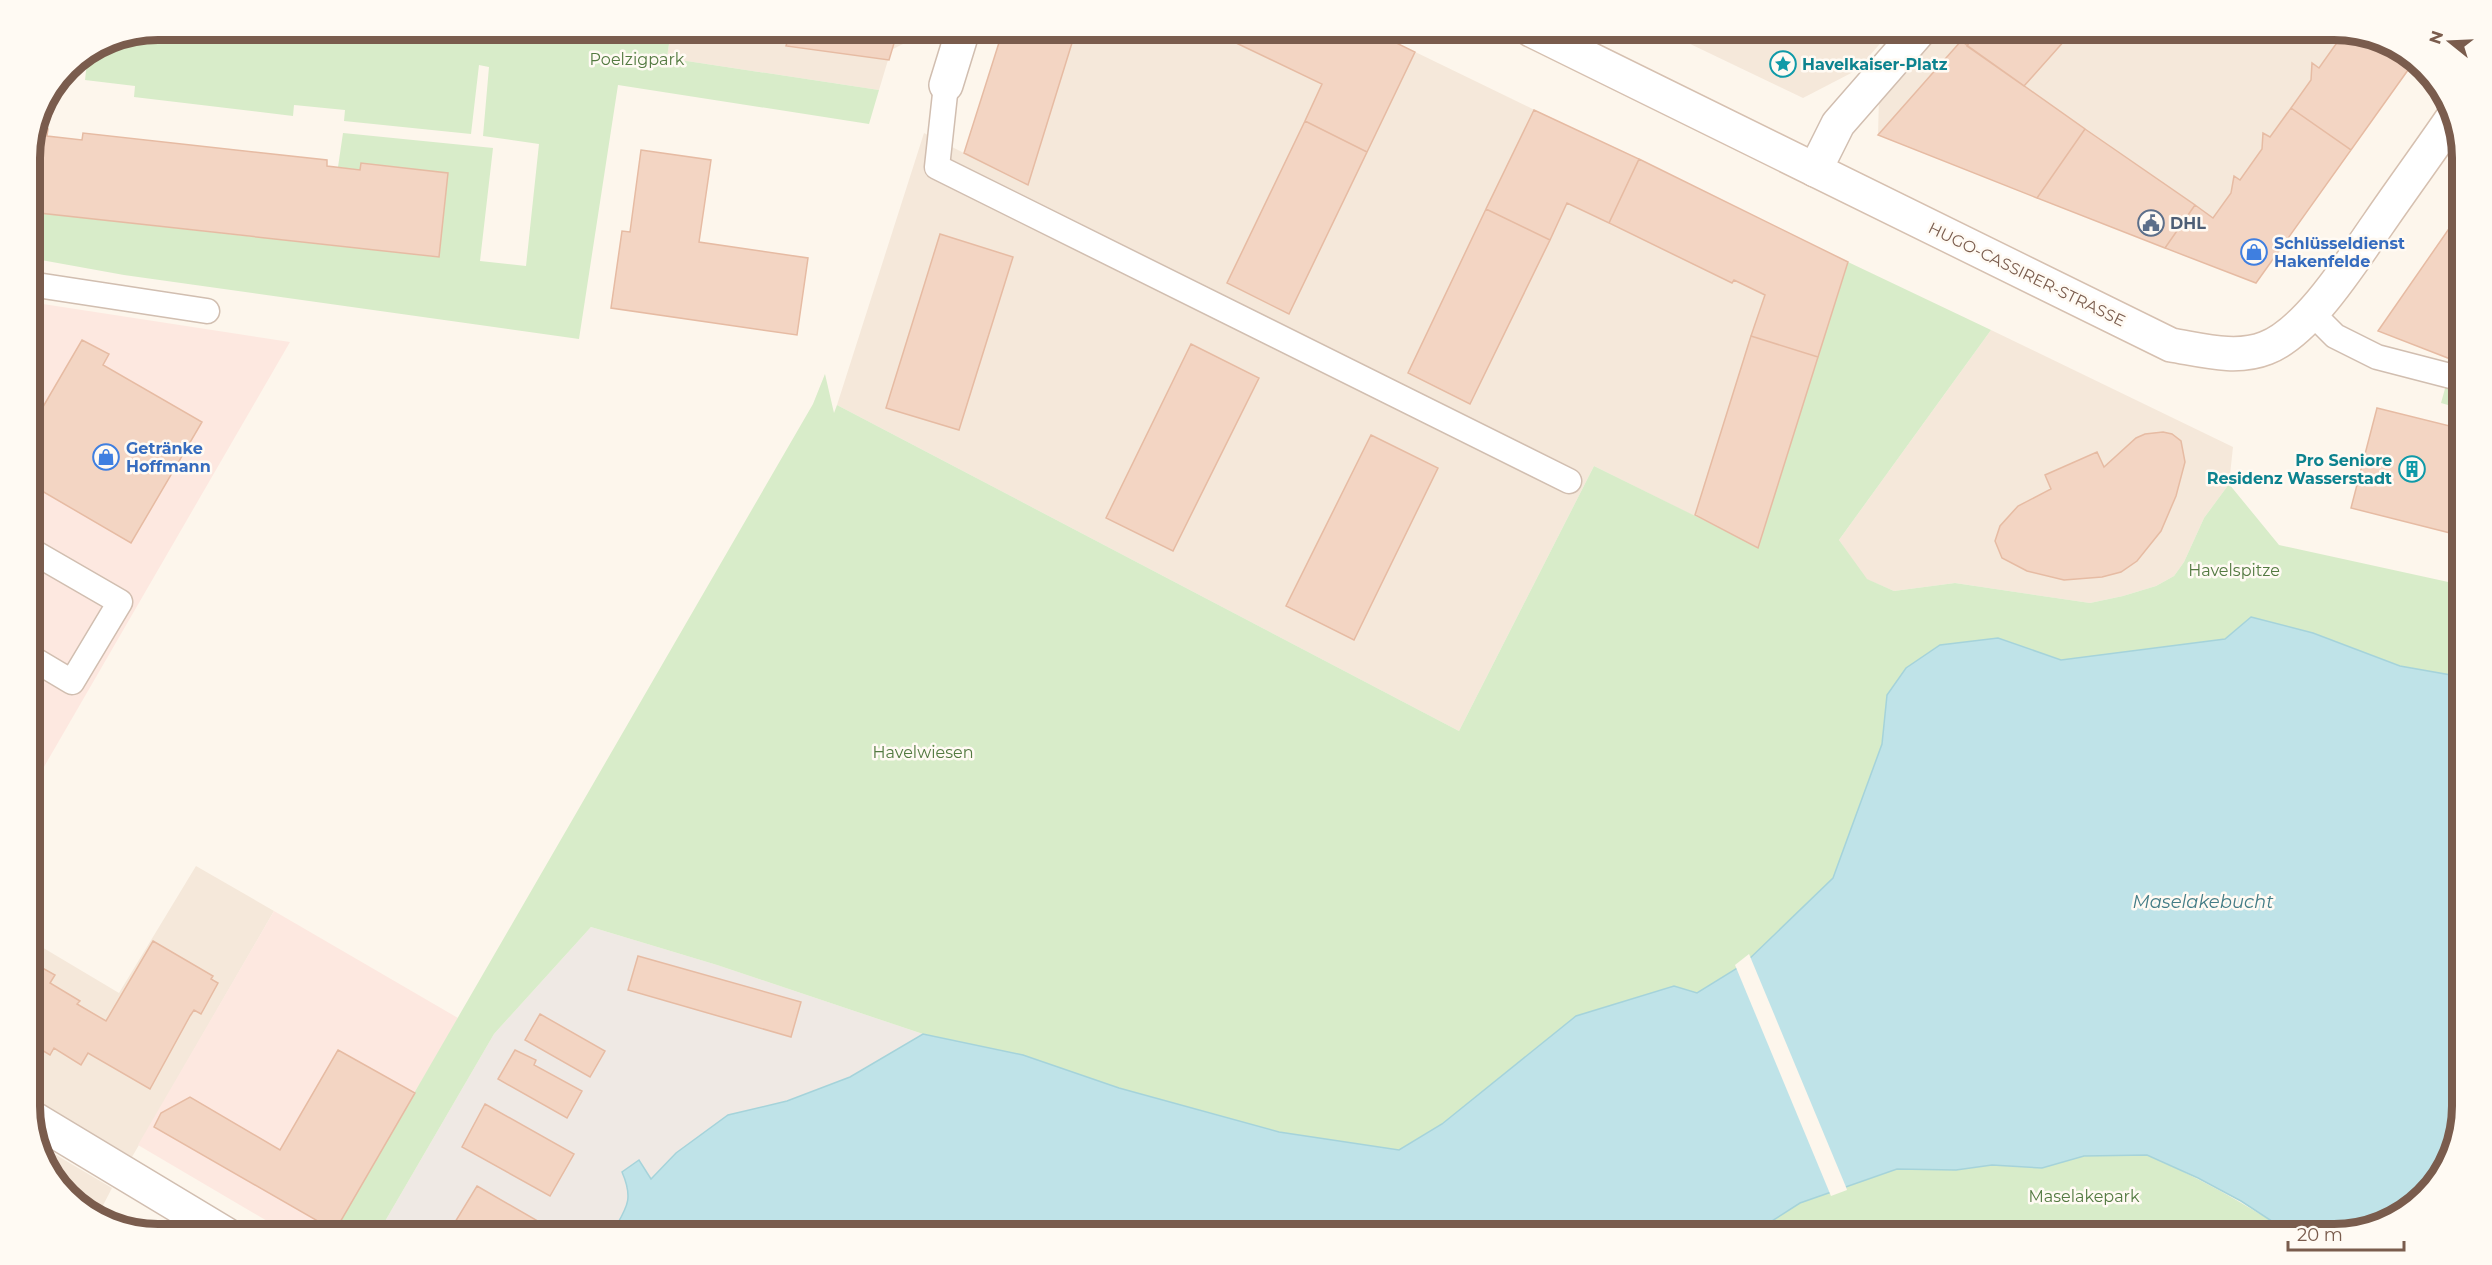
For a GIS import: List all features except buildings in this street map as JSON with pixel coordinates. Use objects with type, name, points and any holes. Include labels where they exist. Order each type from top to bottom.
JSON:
[{"type":"street","points":[[946,85],[960,40]]},
{"type":"street","name":"HUGO-CASSIRER-STRASSE","points":[[1551,40],[2171,345],[2242,354],[2267,348],[2302,323],[2329,293],[2446,126]]},
{"type":"street","points":[[1815,170],[1838,124],[1911,40]]},
{"type":"street","points":[[42,1124],[210,1225]]},
{"type":"lane","points":[[946,85],[937,167],[1569,481]]},
{"type":"lane","points":[[41,286],[207,311]]},
{"type":"lane","points":[[2311,312],[2335,336],[2378,357],[2451,376]]},
{"type":"lane","points":[[41,556],[120,602],[72,682],[41,664]]},
{"type":"shaded area","points":[[670,40],[911,40],[891,50],[879,90],[667,58]]},
{"type":"shaded area","points":[[1000,40],[1391,40],[1848,262],[1758,548],[1594,466],[1459,731],[837,405],[924,133],[964,153]]},
{"type":"shaded area","name":"Havelkaiser-Platz","points":[[1682,40],[1883,40],[1857,70],[1803,98]]},
{"type":"shaded area","points":[[1930,40],[2333,40],[2371,47],[2399,60],[2409,68],[2256,283],[1878,135],[1879,97]]},
{"type":"shaded area","points":[[41,304],[290,342],[41,772]]},
{"type":"shaded area","points":[[1991,330],[2233,447],[2229,484],[2204,518],[2184,562],[2174,576],[2156,586],[2090,603],[1955,583],[1894,591],[1866,579],[1839,540]]},
{"type":"shaded area","points":[[196,866],[274,911],[132,1157],[41,1103],[41,947],[119,993]]},
{"type":"shaded area","points":[[274,911],[458,1018],[339,1225],[274,1225],[138,1145]]},
{"type":"shaded area","points":[[591,927],[717,965],[923,1034],[850,1077],[787,1101],[728,1115],[676,1153],[650,1179],[639,1161],[622,1172],[630,1189],[630,1200],[616,1225],[383,1225],[494,1034]]},
{"type":"shaded area","points":[[50,1151],[112,1188],[101,1209],[93,1205],[60,1172]]},
{"type":"green space","name":"Poelzigpark","points":[[159,40],[670,40],[667,58],[879,90],[869,124],[618,85],[579,339],[124,275],[41,260],[41,213],[438,257],[448,173],[361,163],[360,170],[338,167],[343,133],[493,148],[480,261],[526,266],[539,144],[483,136],[489,67],[479,65],[471,134],[344,121],[345,110],[294,105],[293,116],[134,97],[135,86],[85,80],[87,65],[100,56],[121,47]]},
{"type":"green space","name":"Havelwiesen","points":[[1848,262],[1991,330],[1839,540],[1867,579],[1894,591],[1955,583],[2090,603],[2123,596],[2156,586],[2174,576],[2184,562],[2204,518],[2229,484],[2279,545],[2451,583],[2452,675],[2400,666],[2313,633],[2251,617],[2225,639],[2061,660],[1998,638],[1887,695],[1882,744],[1833,878],[1744,964],[1697,993],[1674,986],[1576,1016],[1442,1124],[1399,1150],[1279,1132],[1119,1088],[1023,1055],[923,1034],[717,965],[591,927],[494,1034],[383,1225],[338,1225],[813,404],[825,374],[834,413],[837,405],[1459,731],[1594,466],[1758,547]]},
{"type":"green space","points":[[2451,366],[2451,406],[2441,403]]},
{"type":"green space","name":"Maselakepark","points":[[2148,1155],[2222,1192],[2277,1225],[1766,1225],[1800,1203],[1897,1169],[1956,1170],[1992,1165],[2042,1168],[2084,1156]]},
{"type":"water","name":"Maselakebucht","points":[[2251,617],[2313,633],[2400,666],[2452,675],[2452,1106],[2450,1122],[2445,1144],[2432,1172],[2399,1205],[2378,1215],[2364,1220],[2333,1225],[2278,1225],[2241,1201],[2147,1155],[2084,1156],[2042,1168],[1992,1165],[1956,1170],[1897,1169],[1800,1203],[1766,1225],[617,1225],[628,1198],[622,1172],[639,1160],[651,1179],[676,1153],[728,1115],[787,1101],[850,1077],[923,1034],[1023,1055],[1119,1088],[1279,1132],[1399,1150],[1442,1124],[1576,1016],[1674,986],[1697,993],[1744,964],[1833,878],[1882,744],[1887,695],[1906,668],[1940,645],[1998,638],[2061,660],[2225,639]]},
{"type":"pier","points":[[1749,954],[1847,1190],[1831,1196],[1735,965]]},
{"type":"place","name":"Havelkaiser-Platz","points":[[1783,64]]},
{"type":"place","name":"DHL","points":[[2151,223]]},
{"type":"place","name":"Schlüsseldienst Hakenfelde","points":[[2254,252]]},
{"type":"place","name":"Getränke Hoffmann","points":[[106,457]]},
{"type":"place","name":"Pro Seniore Residenz Wasserstadt","points":[[2412,469]]},
{"type":"park label","name":"Havelspitze","points":[[2234,570]]}]
